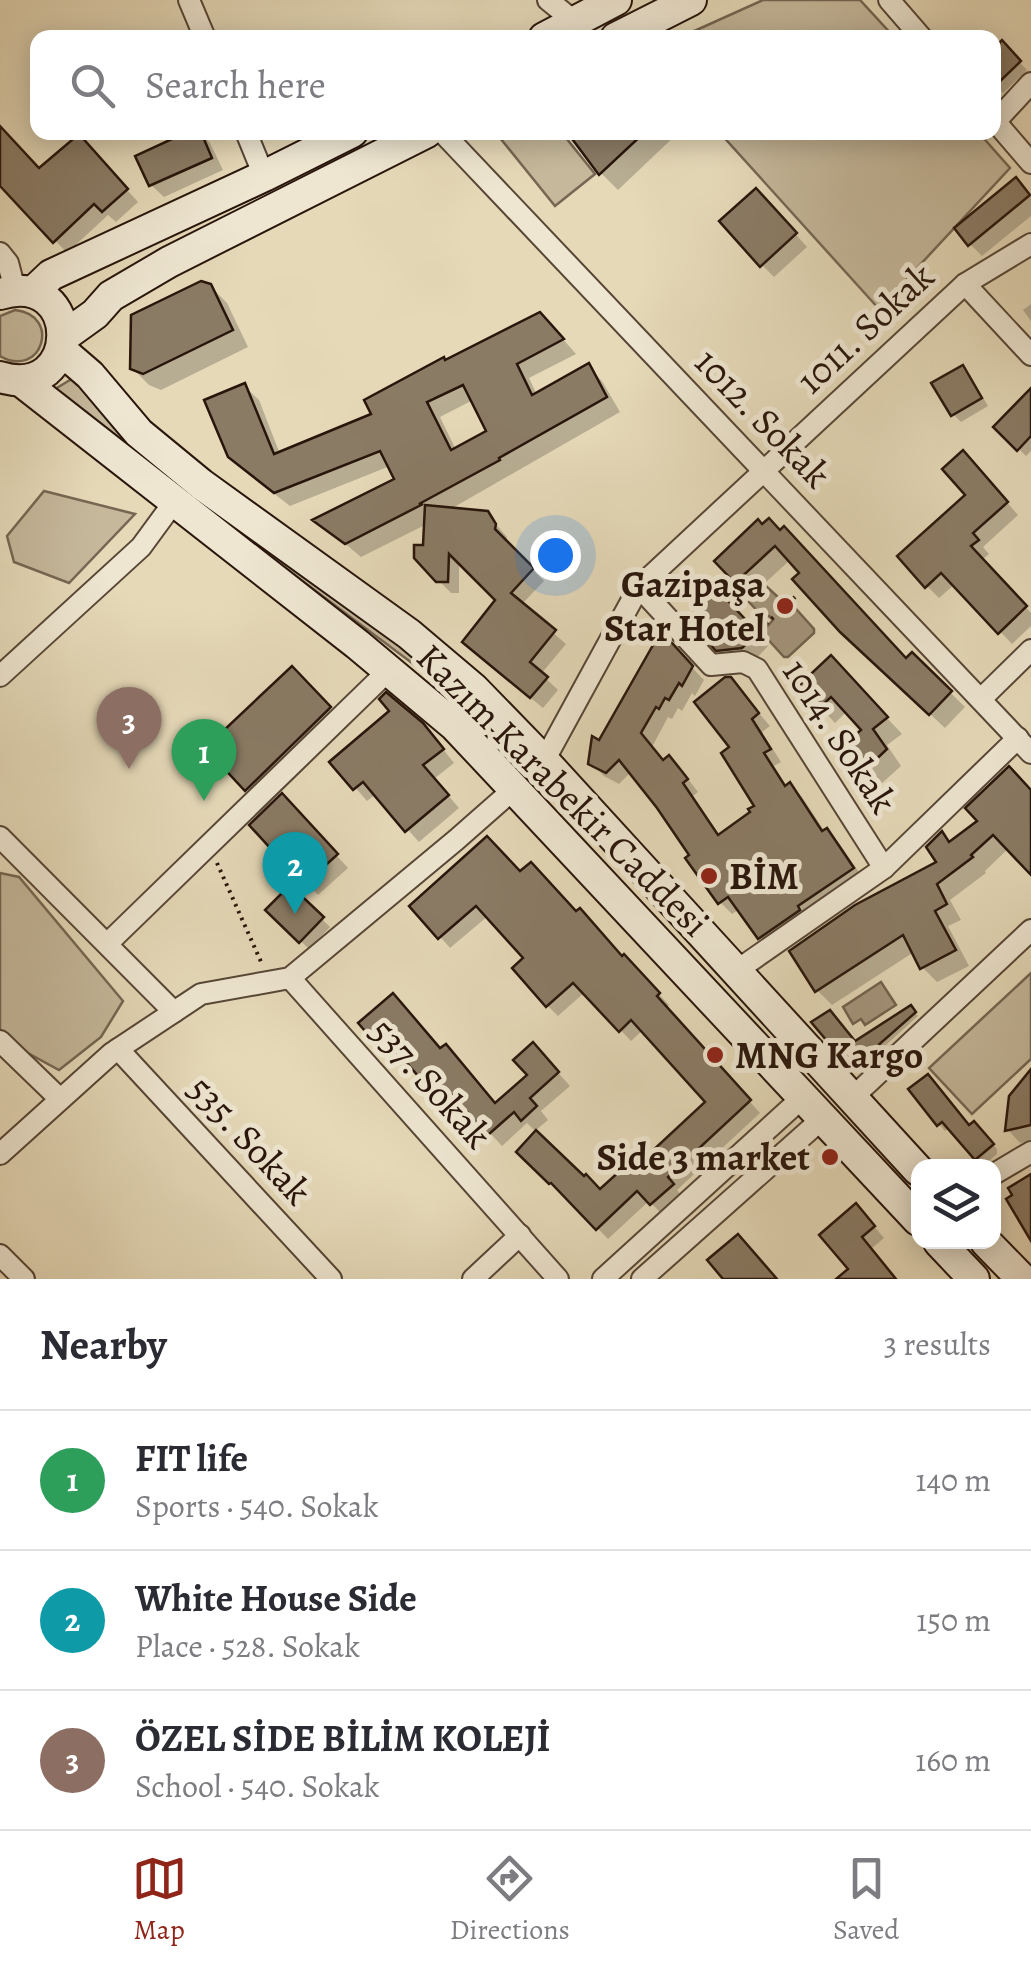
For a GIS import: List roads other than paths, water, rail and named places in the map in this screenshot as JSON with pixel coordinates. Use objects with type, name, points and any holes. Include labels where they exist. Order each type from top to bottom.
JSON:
[{"type":"main road","points":[[559,30],[616,0]]},
{"type":"main road","points":[[632,30],[691,0]]},
{"type":"main road","points":[[16,292],[336,140]]},
{"type":"main road","points":[[10,379],[44,373],[57,359],[62,343],[111,296],[169,262],[411,140]]},
{"type":"main road","name":"Kazım Karabekir Caddesi","points":[[16,292],[42,296],[58,313],[62,343],[139,433],[201,484],[409,634],[474,688],[911,1162]]},
{"type":"main road","name":"Kazım Karabekir Caddesi","points":[[10,379],[174,502],[455,726],[911,1212]]},
{"type":"main road","points":[[946,1249],[974,1279]]},
{"type":"main road","points":[[993,1249],[1022,1279]]},
{"type":"street","points":[[189,0],[202,30]]},
{"type":"street","points":[[548,0],[574,22]]},
{"type":"street","points":[[890,0],[915,30]]},
{"type":"street","points":[[1001,114],[1031,84]]},
{"type":"street","points":[[1001,129],[1031,164]]},
{"type":"street","points":[[249,140],[264,176]]},
{"type":"street","name":"1012. Sokak","points":[[450,140],[1024,746]]},
{"type":"street","name":"1011. Sokak","points":[[544,761],[639,587],[965,284],[1031,244]]},
{"type":"street","points":[[0,253],[8,263],[16,292]]},
{"type":"street","points":[[965,284],[1031,355]]},
{"type":"street","points":[[0,676],[141,547],[174,502]]},
{"type":"street","name":"1014. Sokak","points":[[639,587],[711,665],[743,662],[757,669],[884,868]]},
{"type":"street","points":[[981,699],[1031,650]]},
{"type":"street","points":[[106,944],[389,670]]},
{"type":"street","points":[[736,971],[884,868],[1024,746]]},
{"type":"street","points":[[0,1154],[118,1049],[201,994],[280,980],[514,789]]},
{"type":"street","points":[[2,843],[174,1012]]},
{"type":"street","points":[[852,1098],[1031,930]]},
{"type":"street","name":"537. Sokak","points":[[280,980],[558,1279]]},
{"type":"street","points":[[0,1041],[60,1099]]},
{"type":"street","name":"535. Sokak","points":[[118,1049],[331,1279]]},
{"type":"street","points":[[603,1279],[813,1107]]},
{"type":"street","points":[[642,1279],[813,1107]]},
{"type":"street","points":[[1001,1170],[1031,1152]]},
{"type":"street","points":[[473,1279],[520,1234]]},
{"type":"street","points":[[0,1256],[24,1279]]},
{"type":"place","name":"Gazipaşa Star Hotel","points":[[785,606]]},
{"type":"place","name":"ÖZEL SİDE BİLİM KOLEJİ","points":[[129,769]]},
{"type":"place","name":"FIT life","points":[[204,801]]},
{"type":"place","name":"BİM","points":[[709,876]]},
{"type":"place","name":"White House Side","points":[[295,914]]},
{"type":"place","name":"MNG Kargo","points":[[715,1055]]},
{"type":"place","name":"Side 3 market","points":[[830,1157]]}]
